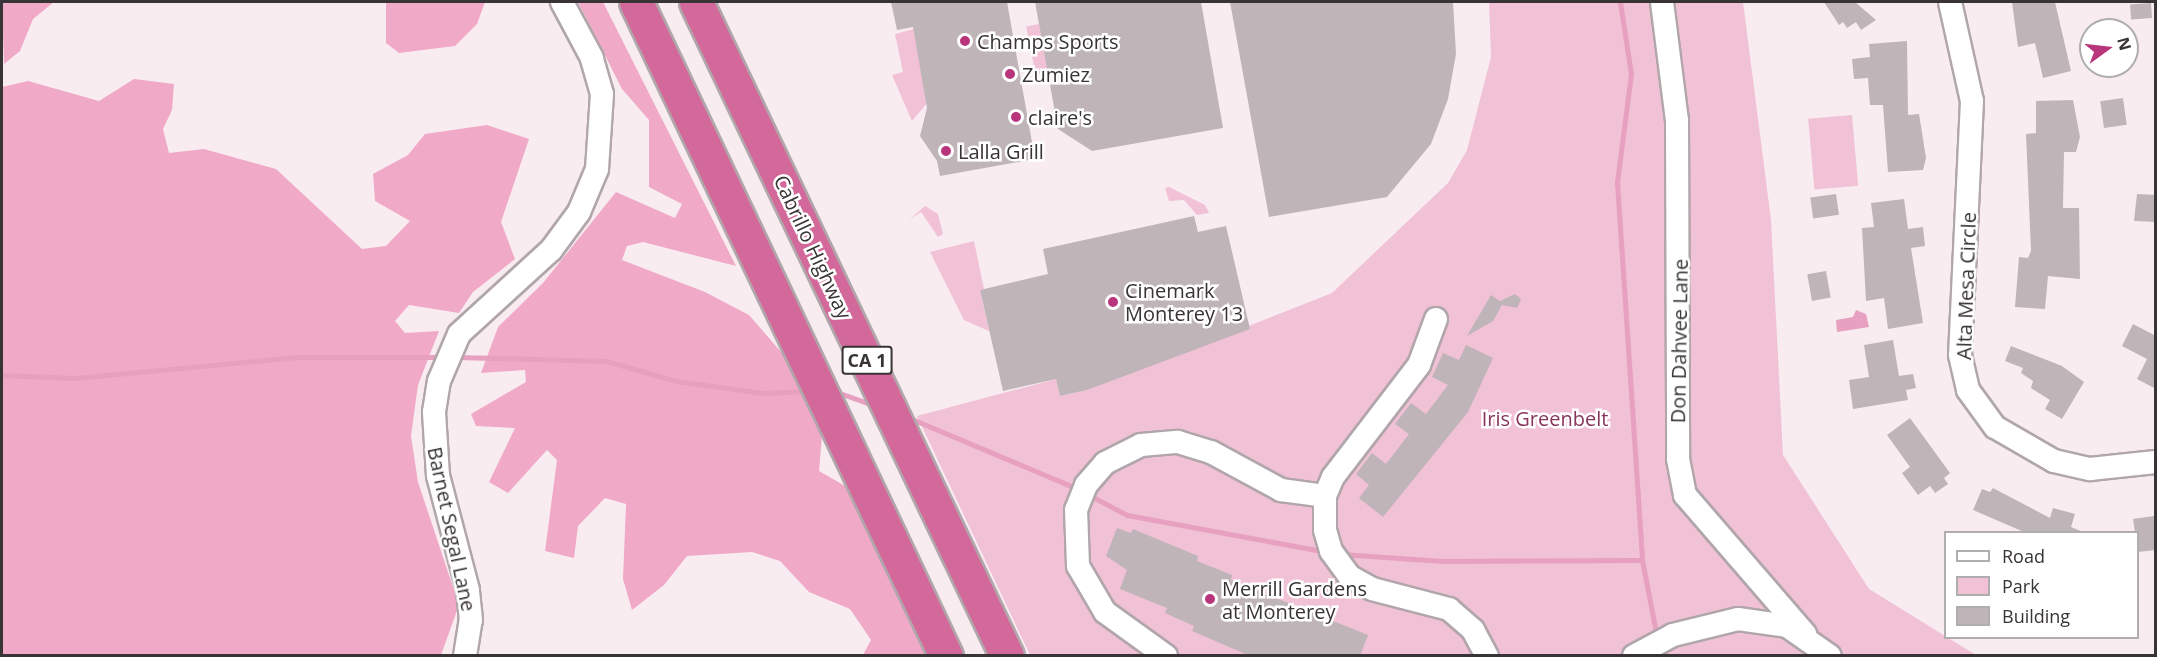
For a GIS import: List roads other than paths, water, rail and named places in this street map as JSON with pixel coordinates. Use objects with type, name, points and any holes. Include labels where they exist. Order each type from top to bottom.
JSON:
[{"type":"highway","points":[[623,2],[717,170]]},
{"type":"highway","name":"CA 1","points":[[636,2],[946,656]]},
{"type":"highway","name":"Cabrillo Highway","points":[[696,2],[1007,656]]},
{"type":"highway","points":[[712,2],[726,65]]},
{"type":"street","name":"Barnet Segal Lane","points":[[465,656],[471,620],[468,590],[438,476],[434,412],[439,381],[459,334],[551,250],[579,212],[597,169],[602,94],[592,58],[562,2]]},
{"type":"street","name":"Don Dahvee Lane","points":[[1662,2],[1677,120],[1678,459],[1684,495],[1805,634]]},
{"type":"street","name":"Alta Mesa Circle","points":[[1950,2],[1972,101],[1960,355],[1968,390],[1995,428],[2054,461],[2090,469],[2156,462]]},
{"type":"street","points":[[1436,319],[1419,365],[1333,477],[1325,496],[1328,542],[1342,568],[1372,589],[1442,604],[1466,622],[1486,656]]},
{"type":"street","points":[[1166,656],[1105,612],[1078,566],[1076,510],[1086,485],[1105,463],[1141,445],[1178,442],[1211,452],[1281,490],[1325,496]]},
{"type":"street","points":[[1634,656],[1673,635],[1738,619],[1764,620],[1805,634],[1830,656]]},
{"type":"waterway","points":[[1620,2],[1631,74],[1617,182],[1642,560],[1657,638]]},
{"type":"waterway","points":[[2,375],[75,378],[298,357],[441,357]]},
{"type":"waterway","points":[[457,357],[606,361],[676,381],[762,393],[810,391]]},
{"type":"waterway","points":[[834,391],[873,405]]},
{"type":"waterway","points":[[907,417],[1078,489]]},
{"type":"waterway","points":[[1089,495],[1127,515],[1326,552]]},
{"type":"waterway","points":[[1341,554],[1443,561],[1642,560]]},
{"type":"place","name":"Champs Sports","points":[[965,41]]},
{"type":"place","name":"Zumiez","points":[[1010,74]]},
{"type":"place","name":"claire's","points":[[1016,117]]},
{"type":"place","name":"Lalla Grill","points":[[946,151]]},
{"type":"place","name":"Cinemark Monterey 13","points":[[1113,302]]},
{"type":"place","name":"Merrill Gardens at Monterey","points":[[1210,599]]},
{"type":"park label","name":"Iris Greenbelt","points":[[1545,418]]}]
